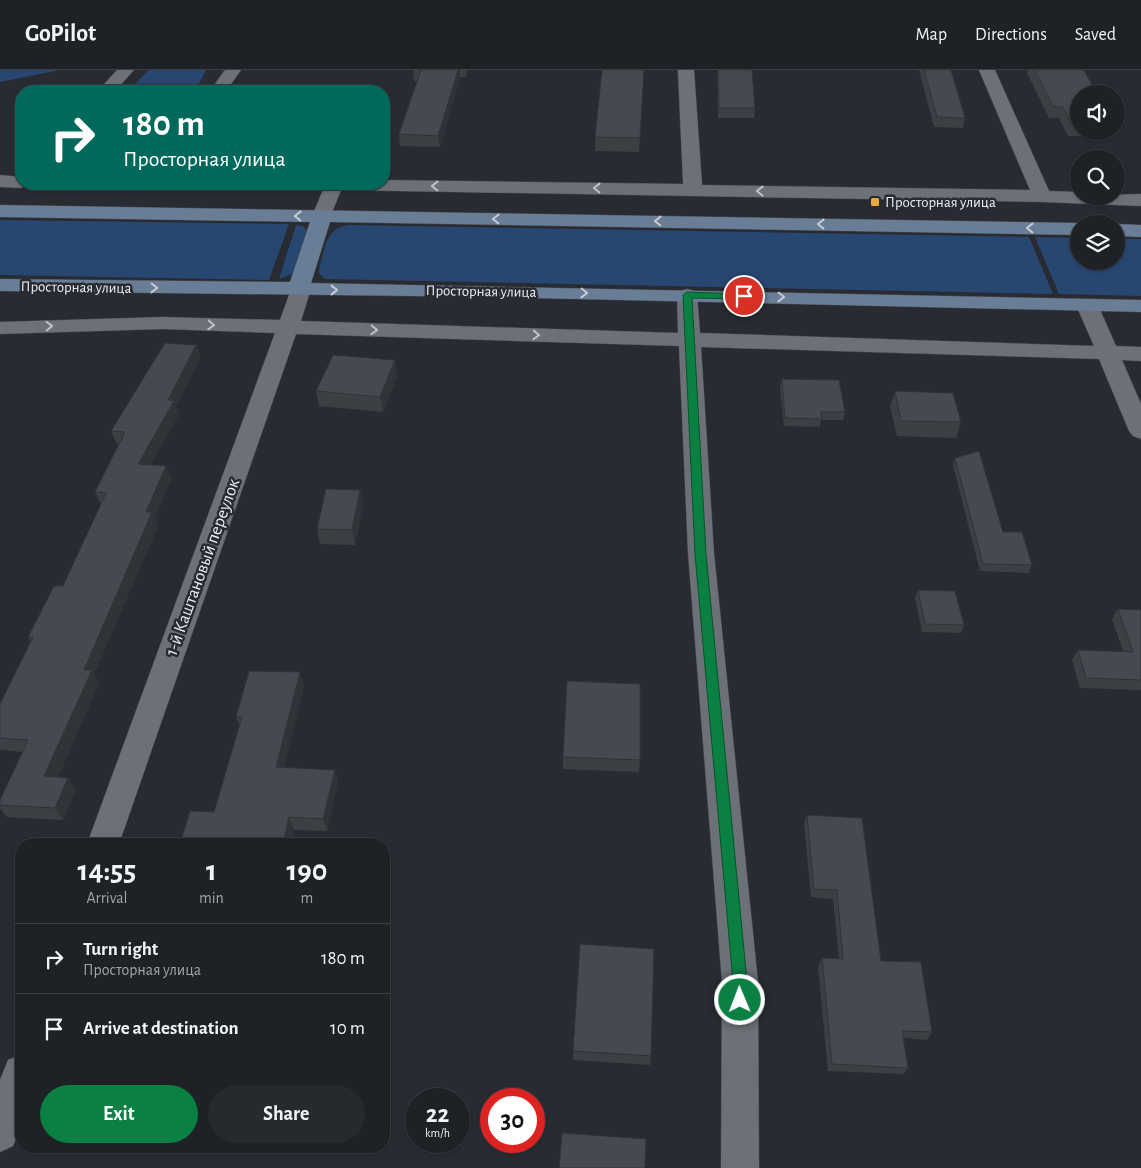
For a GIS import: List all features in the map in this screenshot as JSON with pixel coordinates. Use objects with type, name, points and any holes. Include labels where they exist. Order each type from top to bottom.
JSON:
[{"type":"main road","points":[[0,211],[1070,229]]},
{"type":"main road","points":[[298,290],[322,216]]},
{"type":"main road","points":[[1125,230],[1141,231]]},
{"type":"main road","name":"Просторная улица","points":[[0,286],[687,295],[1141,306]]},
{"type":"street","points":[[112,85],[126,70]]},
{"type":"street","points":[[222,85],[233,70]]},
{"type":"street","points":[[686,70],[693,190]]},
{"type":"street","points":[[987,70],[1042,196]]},
{"type":"street","points":[[0,181],[15,181]]},
{"type":"street","points":[[390,185],[1042,196],[1141,200]]},
{"type":"street","points":[[322,216],[332,190]]},
{"type":"street","name":"1-й Каштановый переулок","points":[[105,838],[288,327],[299,295],[298,290]]},
{"type":"street","points":[[687,295],[701,554],[740,982],[740,1168]]},
{"type":"street","points":[[1087,304],[1141,431]]},
{"type":"street","points":[[0,328],[162,323],[1141,354]]},
{"type":"street","points":[[0,1133],[15,1090]]},
{"type":"shaded area","points":[[0,70],[60,70],[0,82]]},
{"type":"shaded area","points":[[149,70],[206,70],[198,85],[134,85]]},
{"type":"shaded area","points":[[0,220],[289,224],[269,280],[0,275]]},
{"type":"shaded area","points":[[296,225],[303,226],[308,232],[292,274],[279,279]]},
{"type":"shaded area","points":[[348,225],[1029,237],[1053,294],[325,279],[319,273],[319,269],[327,241],[330,235],[340,227]]},
{"type":"shaded area","points":[[1035,237],[1070,238],[1070,270],[1125,270],[1125,239],[1141,239],[1141,296],[1059,294]]},
{"type":"building","points":[[421,70],[458,70],[438,136],[399,134]]},
{"type":"building","points":[[602,70],[644,70],[640,138],[595,137]]},
{"type":"building","points":[[718,70],[752,70],[755,108],[719,108]]},
{"type":"building","points":[[924,70],[951,70],[965,118],[937,117]]},
{"type":"building","points":[[1035,70],[1084,70],[1092,85],[1070,85],[1070,120],[1063,107],[1053,106]]},
{"type":"building","points":[[165,343],[196,345],[168,400],[174,401],[138,464],[166,466],[146,512],[152,512],[84,670],[92,670],[44,776],[68,778],[55,808],[0,805],[0,800],[28,740],[0,738],[0,704],[33,637],[28,637],[54,586],[63,586],[106,493],[95,492],[125,432],[111,431]]},
{"type":"building","points":[[333,355],[395,360],[380,397],[316,391]]},
{"type":"building","points":[[782,379],[839,380],[845,412],[821,412],[822,419],[785,418]]},
{"type":"building","points":[[895,391],[953,393],[961,422],[901,421]]},
{"type":"building","points":[[979,451],[1003,532],[1022,532],[1032,565],[983,564],[955,458]]},
{"type":"building","points":[[326,489],[360,490],[352,530],[317,529]]},
{"type":"building","points":[[918,590],[955,591],[964,625],[925,624]]},
{"type":"building","points":[[1118,609],[1141,610],[1141,680],[1086,678],[1078,650],[1133,652]]},
{"type":"building","points":[[249,671],[300,672],[276,767],[335,770],[323,819],[289,817],[284,838],[182,838],[190,811],[214,812],[242,717],[236,717]]},
{"type":"building","points":[[567,681],[640,684],[640,760],[563,757]]},
{"type":"building","points":[[807,815],[862,818],[881,961],[921,962],[932,1032],[902,1031],[908,1068],[832,1064],[822,958],[843,959],[837,890],[814,889]]},
{"type":"building","points":[[580,944],[654,949],[651,1056],[573,1051]]},
{"type":"building","points":[[562,1133],[646,1139],[645,1168],[559,1168]]},
{"type":"place","name":"Просторная улица","points":[[875,202]]},
{"type":"route","points":[[740,1000],[740,982],[701,554],[687,295],[744,296]]}]
